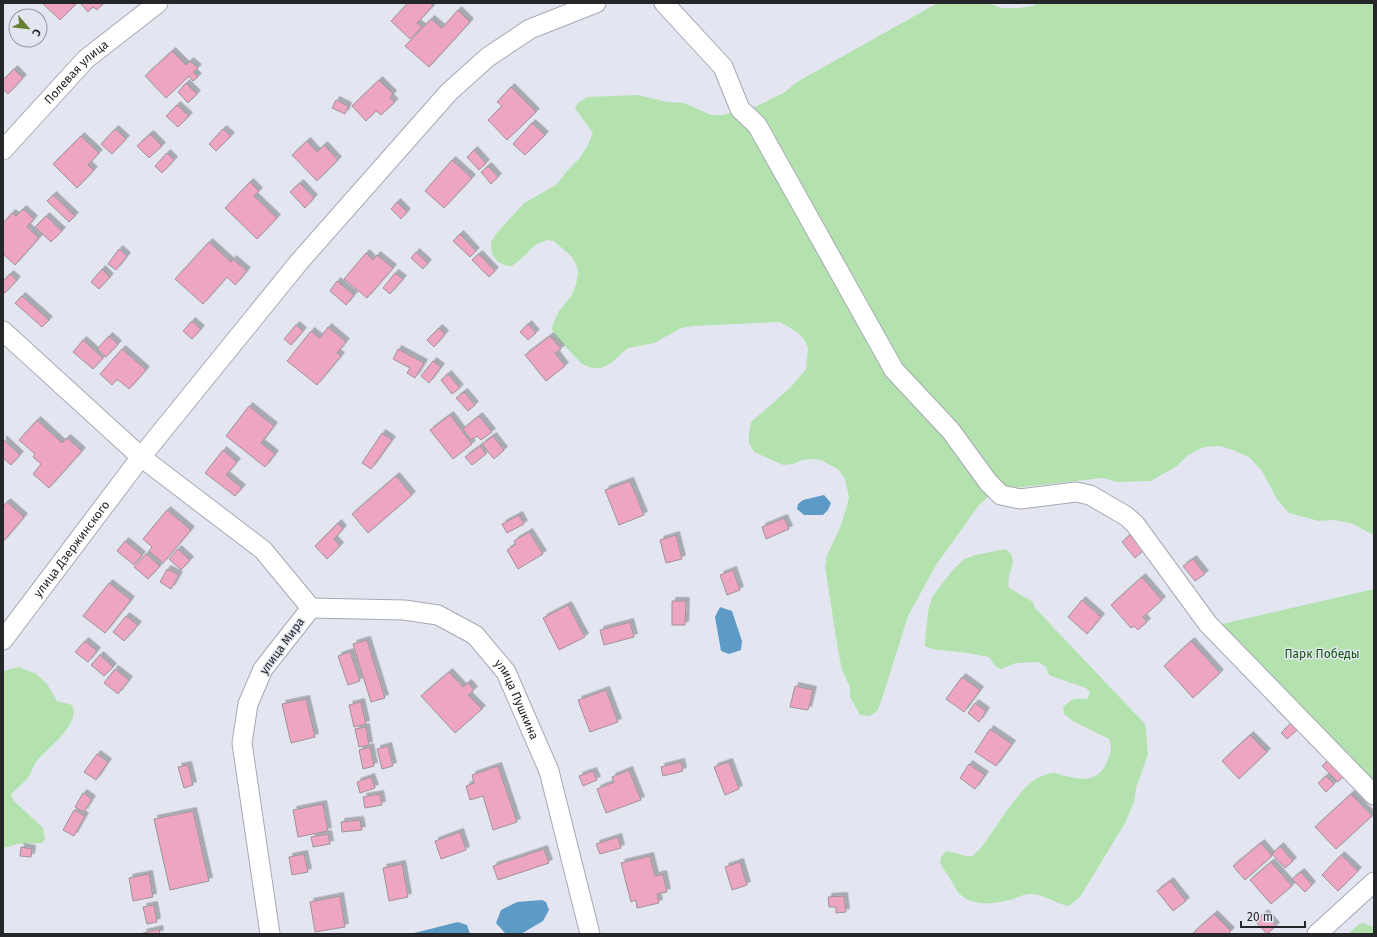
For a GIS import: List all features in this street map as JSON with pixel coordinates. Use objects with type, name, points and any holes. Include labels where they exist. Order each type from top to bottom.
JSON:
[{"type":"street","name":"Полевая улица","points":[[3,150],[86,59],[158,3]]},
{"type":"street","name":"улица Дзержинского","points":[[3,640],[141,457],[299,262],[449,92],[488,57],[530,29],[596,3]]},
{"type":"street","points":[[664,3],[723,67],[740,109],[757,125],[894,370],[951,431],[988,482],[1001,495],[1020,499],[1076,492],[1090,495],[1126,516],[1134,524],[1208,624],[1374,795]]},
{"type":"street","name":"улица Мира","points":[[3,331],[141,457],[263,550],[311,608],[263,669],[248,704],[242,743],[270,934]]},
{"type":"street","name":"улица Пушкина","points":[[311,608],[404,610],[438,615],[475,636],[506,672],[549,771],[590,934]]},
{"type":"street","points":[[1316,934],[1374,882]]},
{"type":"green space","points":[[941,3],[987,3],[1001,8],[1019,8],[1033,6],[1037,3],[1374,3],[1374,535],[1351,523],[1333,520],[1319,521],[1289,513],[1277,499],[1262,471],[1250,458],[1236,451],[1220,446],[1204,447],[1188,455],[1177,466],[1151,481],[1117,482],[1103,478],[996,490],[979,505],[936,565],[908,616],[877,711],[870,716],[860,715],[850,697],[850,687],[842,670],[825,567],[827,555],[840,528],[849,497],[845,479],[839,470],[821,460],[802,460],[793,464],[783,465],[754,452],[749,443],[751,422],[791,387],[806,369],[808,348],[804,339],[797,332],[780,322],[692,326],[681,328],[654,343],[628,348],[611,363],[601,368],[592,368],[582,364],[560,341],[552,330],[559,311],[571,296],[576,285],[578,272],[577,266],[572,257],[554,241],[547,240],[535,245],[512,266],[507,266],[498,262],[492,254],[491,242],[496,234],[524,203],[556,185],[579,159],[588,145],[593,133],[575,108],[578,103],[587,97],[638,95],[667,102],[684,103],[711,115],[724,115],[740,109],[753,108],[785,92],[797,82],[934,5]]},
{"type":"green space","points":[[1005,549],[1010,553],[1013,562],[1008,582],[1009,588],[1033,602],[1035,608],[1145,724],[1148,754],[1136,788],[1134,802],[1125,823],[1080,897],[1069,906],[1036,894],[1024,895],[1006,901],[991,903],[977,903],[970,901],[958,892],[940,863],[942,856],[947,851],[966,856],[973,856],[989,837],[1009,807],[1034,780],[1044,775],[1054,773],[1080,779],[1092,778],[1101,772],[1109,756],[1111,744],[1109,739],[1073,721],[1064,714],[1063,707],[1070,701],[1088,698],[1090,692],[1086,688],[1049,675],[1046,667],[1038,662],[1016,663],[1001,669],[996,667],[989,657],[932,649],[925,646],[928,612],[932,597],[951,572],[964,559]]},
{"type":"green space","name":"Парк Победы","points":[[1374,589],[1374,781],[1222,624]]},
{"type":"green space","points":[[19,667],[36,674],[47,684],[57,701],[72,705],[74,712],[68,728],[62,736],[36,762],[27,779],[11,794],[13,800],[43,828],[45,839],[42,843],[18,844],[3,848],[3,671]]},
{"type":"green space","points":[[1364,923],[1373,927],[1374,934],[1348,934],[1359,924]]},
{"type":"water","points":[[824,495],[831,503],[828,510],[823,515],[804,515],[797,509],[798,504],[803,500]]},
{"type":"water","points":[[720,607],[732,611],[742,641],[741,650],[729,654],[721,651],[715,617]]},
{"type":"water","points":[[542,900],[546,902],[549,910],[543,921],[521,934],[505,933],[496,923],[501,910],[517,902]]},
{"type":"water","points":[[458,922],[467,925],[470,934],[410,934]]},
{"type":"building","points":[[42,3],[73,3],[75,5],[60,20]]},
{"type":"building","points":[[80,3],[104,3],[97,10],[93,7],[88,12]]},
{"type":"building","points":[[408,3],[429,3],[433,6],[417,23],[422,27],[410,39],[391,21]]},
{"type":"building","points":[[458,10],[470,22],[429,67],[405,46],[431,19],[442,28]]},
{"type":"building","points":[[172,51],[186,65],[190,61],[198,68],[193,72],[198,77],[193,81],[189,76],[166,98],[145,76]]},
{"type":"building","points":[[14,69],[23,78],[8,94],[3,89],[3,80]]},
{"type":"building","points":[[379,80],[393,94],[390,98],[395,102],[381,115],[376,111],[366,121],[352,106]]},
{"type":"building","points":[[186,83],[197,94],[188,103],[178,92]]},
{"type":"building","points":[[511,87],[536,112],[507,140],[488,120],[502,106],[497,102]]},
{"type":"building","points":[[336,100],[348,106],[345,114],[332,108]]},
{"type":"building","points":[[177,105],[189,116],[178,127],[166,116]]},
{"type":"building","points":[[532,123],[545,135],[525,155],[513,144]]},
{"type":"building","points":[[115,129],[126,139],[112,154],[101,144]]},
{"type":"building","points":[[223,129],[231,136],[216,151],[209,144]]},
{"type":"building","points":[[150,134],[162,146],[149,158],[137,146]]},
{"type":"building","points":[[81,136],[99,153],[88,165],[94,170],[77,188],[53,164]]},
{"type":"building","points":[[307,141],[317,152],[324,145],[338,160],[317,181],[292,155]]},
{"type":"building","points":[[474,150],[486,163],[479,170],[467,157]]},
{"type":"building","points":[[167,153],[174,160],[162,173],[155,166]]},
{"type":"building","points":[[452,160],[472,178],[444,208],[425,191]]},
{"type":"building","points":[[488,166],[498,177],[491,184],[481,172]]},
{"type":"building","points":[[250,182],[259,191],[254,196],[277,218],[257,239],[225,208]]},
{"type":"building","points":[[300,183],[314,198],[305,208],[290,192]]},
{"type":"building","points":[[53,195],[75,216],[69,222],[47,201]]},
{"type":"building","points":[[397,202],[407,212],[401,219],[391,209]]},
{"type":"building","points":[[23,209],[34,219],[27,227],[39,238],[15,265],[3,254],[3,223],[12,213],[16,216]]},
{"type":"building","points":[[46,216],[62,231],[51,242],[35,227]]},
{"type":"building","points":[[460,234],[476,251],[470,257],[453,241]]},
{"type":"building","points":[[209,242],[231,262],[233,259],[247,271],[235,285],[227,277],[203,304],[175,279]]},
{"type":"building","points":[[119,249],[127,256],[116,270],[108,264]]},
{"type":"building","points":[[416,252],[428,263],[423,269],[411,258]]},
{"type":"building","points":[[366,253],[373,260],[377,255],[393,268],[367,298],[344,279]]},
{"type":"building","points":[[479,254],[495,271],[489,277],[472,260]]},
{"type":"building","points":[[102,269],[110,277],[99,289],[91,282]]},
{"type":"building","points":[[395,273],[403,279],[390,294],[383,288]]},
{"type":"building","points":[[10,274],[17,280],[5,293],[3,291],[3,281]]},
{"type":"building","points":[[337,281],[354,295],[346,305],[330,291]]},
{"type":"building","points":[[22,296],[49,320],[42,327],[15,303]]},
{"type":"building","points":[[192,321],[201,329],[192,339],[183,331]]},
{"type":"building","points":[[528,324],[536,333],[528,340],[520,332]]},
{"type":"building","points":[[296,325],[303,331],[291,345],[284,339]]},
{"type":"building","points":[[328,327],[346,342],[337,353],[341,356],[317,385],[287,361],[311,331],[320,338]]},
{"type":"building","points":[[439,328],[445,334],[434,347],[427,340]]},
{"type":"building","points":[[109,336],[118,344],[106,357],[97,349]]},
{"type":"building","points":[[550,336],[561,349],[555,353],[565,366],[546,381],[525,355]]},
{"type":"building","points":[[83,340],[103,358],[93,369],[73,352]]},
{"type":"building","points":[[122,349],[146,370],[129,389],[117,379],[112,385],[100,374]]},
{"type":"building","points":[[398,349],[424,363],[415,378],[407,373],[410,368],[393,359]]},
{"type":"building","points":[[433,361],[441,367],[429,383],[421,376]]},
{"type":"building","points":[[448,374],[460,388],[452,394],[441,380]]},
{"type":"building","points":[[464,392],[475,405],[468,411],[456,398]]},
{"type":"building","points":[[249,406],[274,426],[261,443],[275,454],[265,467],[226,436]]},
{"type":"building","points":[[450,415],[472,444],[453,459],[430,430]]},
{"type":"building","points":[[479,416],[492,432],[481,440],[477,436],[471,440],[463,429]]},
{"type":"building","points":[[37,420],[62,443],[67,438],[82,451],[49,488],[33,474],[41,464],[33,457],[35,454],[19,440]]},
{"type":"building","points":[[382,433],[392,440],[371,469],[362,463]]},
{"type":"building","points":[[493,436],[504,450],[494,459],[482,444]]},
{"type":"building","points":[[3,439],[20,455],[11,465],[3,458]]},
{"type":"building","points":[[480,446],[486,454],[472,465],[465,457]]},
{"type":"building","points":[[223,450],[237,462],[226,475],[242,488],[235,496],[205,473]]},
{"type":"building","points":[[396,476],[412,495],[368,533],[352,514]]},
{"type":"building","points":[[630,481],[644,515],[619,525],[605,490]]},
{"type":"building","points":[[7,502],[24,517],[3,542],[3,506]]},
{"type":"building","points":[[167,510],[191,530],[163,563],[149,551],[152,547],[143,539]]},
{"type":"building","points":[[519,515],[524,524],[507,533],[502,524]]},
{"type":"building","points":[[784,518],[789,529],[766,539],[762,527]]},
{"type":"building","points":[[338,523],[343,529],[334,539],[340,546],[327,559],[315,546]]},
{"type":"building","points":[[529,532],[543,554],[518,569],[507,550],[516,544],[514,541]]},
{"type":"building","points":[[676,535],[682,559],[666,563],[660,540]]},
{"type":"building","points":[[1130,535],[1144,550],[1135,558],[1122,542]]},
{"type":"building","points":[[125,541],[142,555],[134,565],[117,551]]},
{"type":"building","points":[[178,549],[190,560],[181,570],[169,559]]},
{"type":"building","points":[[146,554],[160,566],[148,579],[134,567]]},
{"type":"building","points":[[1193,559],[1205,574],[1195,581],[1183,566]]},
{"type":"building","points":[[167,569],[179,575],[171,589],[160,582]]},
{"type":"building","points":[[733,570],[740,590],[727,595],[720,575]]},
{"type":"building","points":[[1142,577],[1162,600],[1143,617],[1147,622],[1138,630],[1134,626],[1131,628],[1111,605]]},
{"type":"building","points":[[109,583],[131,600],[105,633],[83,616]]},
{"type":"building","points":[[1082,600],[1101,617],[1087,634],[1068,617]]},
{"type":"building","points":[[672,601],[686,601],[685,625],[672,625]]},
{"type":"building","points":[[568,605],[585,637],[559,650],[543,618]]},
{"type":"building","points":[[126,616],[138,625],[124,641],[113,632]]},
{"type":"building","points":[[630,622],[634,637],[604,645],[600,630]]},
{"type":"building","points":[[367,640],[385,698],[371,702],[353,644]]},
{"type":"building","points":[[85,641],[97,651],[88,662],[75,652]]},
{"type":"building","points":[[1191,641],[1220,673],[1193,698],[1164,666]]},
{"type":"building","points":[[350,652],[360,681],[348,685],[338,656]]},
{"type":"building","points":[[100,655],[113,667],[104,676],[91,665]]},
{"type":"building","points":[[115,669],[129,680],[118,694],[104,683]]},
{"type":"building","points":[[449,672],[463,687],[468,683],[474,690],[468,695],[482,709],[455,733],[421,696]]},
{"type":"building","points":[[962,677],[980,690],[964,712],[946,699]]},
{"type":"building","points":[[795,686],[813,690],[808,710],[790,707]]},
{"type":"building","points":[[606,690],[618,722],[590,732],[578,700]]},
{"type":"building","points":[[306,699],[315,737],[291,743],[282,704]]},
{"type":"building","points":[[361,702],[366,724],[354,727],[349,705]]},
{"type":"building","points":[[975,703],[986,711],[979,722],[968,713]]},
{"type":"building","points":[[1292,722],[1298,729],[1287,739],[1281,733]]},
{"type":"building","points":[[366,727],[369,745],[359,747],[355,729]]},
{"type":"building","points":[[990,729],[1012,744],[996,766],[975,752]]},
{"type":"building","points":[[1250,735],[1267,752],[1239,779],[1222,761]]},
{"type":"building","points":[[388,746],[393,766],[382,769],[377,749]]},
{"type":"building","points":[[370,747],[374,766],[363,769],[359,750]]},
{"type":"building","points":[[97,754],[108,762],[96,780],[84,772]]},
{"type":"building","points":[[1329,759],[1344,776],[1338,782],[1322,766]]},
{"type":"building","points":[[681,762],[683,771],[663,776],[661,767]]},
{"type":"building","points":[[729,762],[739,789],[725,795],[714,767]]},
{"type":"building","points":[[969,764],[985,775],[975,789],[960,778]]},
{"type":"building","points":[[188,765],[193,785],[184,788],[178,767]]},
{"type":"building","points":[[498,766],[517,822],[493,830],[483,796],[470,800],[466,786],[474,783],[472,775]]},
{"type":"building","points":[[629,770],[641,800],[606,813],[597,789],[614,782],[612,777]]},
{"type":"building","points":[[593,771],[597,780],[583,786],[579,776]]},
{"type":"building","points":[[1326,776],[1334,784],[1326,792],[1318,783]]},
{"type":"building","points":[[371,777],[375,788],[360,793],[357,782]]},
{"type":"building","points":[[83,793],[92,799],[84,812],[75,807]]},
{"type":"building","points":[[380,794],[382,805],[365,808],[363,797]]},
{"type":"building","points":[[1351,794],[1372,816],[1336,849],[1315,827]]},
{"type":"building","points":[[323,804],[328,831],[298,837],[293,810]]},
{"type":"building","points":[[74,810],[85,816],[74,836],[63,830]]},
{"type":"building","points":[[193,811],[209,881],[170,890],[154,819]]},
{"type":"building","points":[[360,820],[362,830],[342,832],[341,822]]},
{"type":"building","points":[[460,832],[466,850],[441,859],[435,841]]},
{"type":"building","points":[[328,834],[330,844],[313,847],[311,837]]},
{"type":"building","points":[[618,837],[621,848],[600,854],[596,844]]},
{"type":"building","points":[[1261,843],[1272,856],[1245,880],[1233,866]]},
{"type":"building","points":[[1280,846],[1293,861],[1285,868],[1272,854]]},
{"type":"building","points":[[21,847],[32,849],[31,857],[20,856]]},
{"type":"building","points":[[544,849],[549,863],[498,880],[493,866]]},
{"type":"building","points":[[304,854],[308,872],[292,875],[289,857]]},
{"type":"building","points":[[1341,855],[1358,871],[1338,891],[1322,875]]},
{"type":"building","points":[[650,856],[655,876],[663,874],[667,892],[657,894],[659,903],[637,908],[636,900],[631,902],[621,863]]},
{"type":"building","points":[[740,862],[747,885],[732,890],[725,867]]},
{"type":"building","points":[[1271,862],[1292,886],[1271,904],[1250,880]]},
{"type":"building","points":[[402,864],[408,897],[389,901],[383,868]]},
{"type":"building","points":[[1301,872],[1312,885],[1305,892],[1292,879]]},
{"type":"building","points":[[149,874],[153,897],[133,901],[129,878]]},
{"type":"building","points":[[1170,881],[1186,901],[1173,911],[1157,891]]},
{"type":"building","points":[[340,896],[345,927],[315,932],[310,902]]},
{"type":"building","points":[[844,896],[846,912],[836,913],[836,907],[829,907],[828,897]]},
{"type":"building","points":[[154,905],[157,922],[147,924],[143,907]]},
{"type":"building","points":[[1265,913],[1276,926],[1267,934],[1255,921]]},
{"type":"building","points":[[1214,914],[1231,931],[1228,934],[1192,934]]},
{"type":"building","points":[[159,929],[160,934],[143,934],[143,933]]}]
